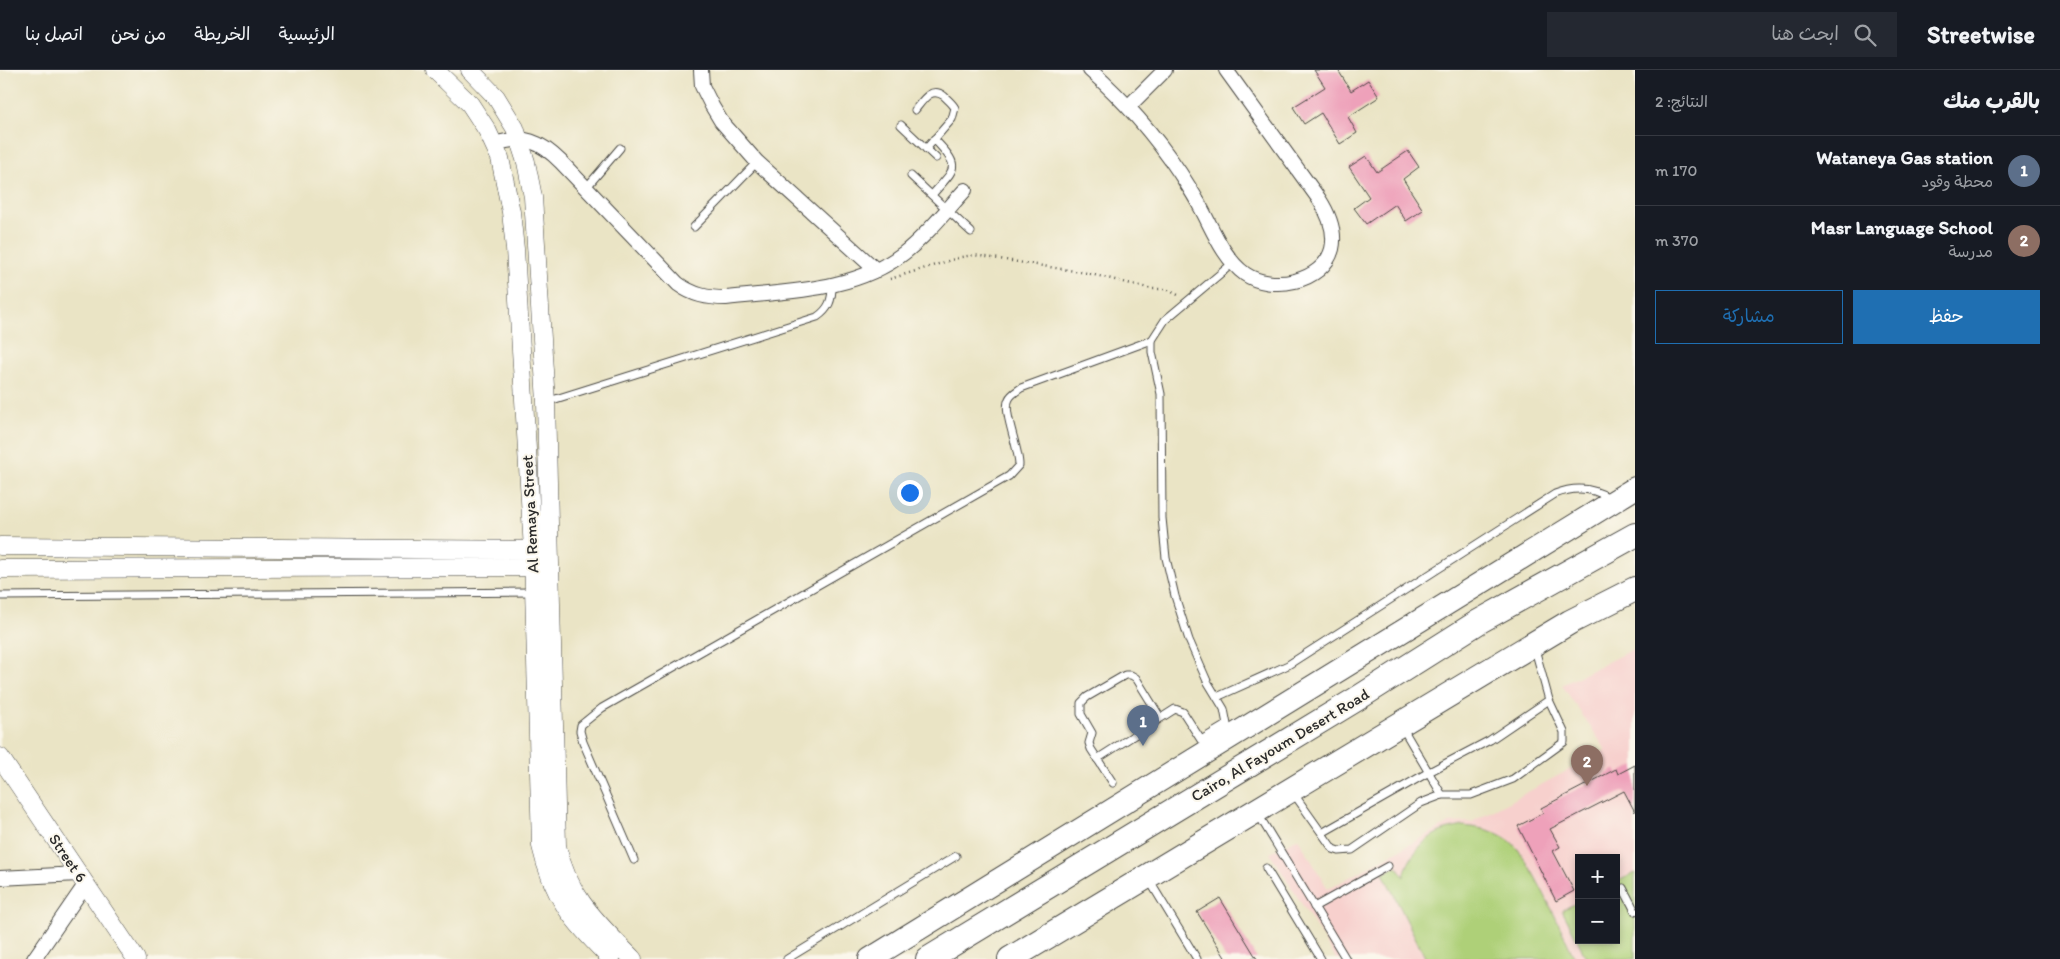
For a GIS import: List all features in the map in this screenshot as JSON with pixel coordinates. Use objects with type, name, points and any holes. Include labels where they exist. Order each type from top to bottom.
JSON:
[{"type":"highway","name":"Cairo, Al Fayoum Desert Road","points":[[928,959],[1355,700],[1480,621],[1635,535]]},
{"type":"highway","points":[[1010,959],[1534,643],[1570,622],[1635,589]]},
{"type":"main road","points":[[870,959],[1228,731],[1635,488]]},
{"type":"street","name":"Al Remaya Street","points":[[435,70],[480,116],[494,144],[508,192],[514,240],[542,559]]},
{"type":"street","name":"Al Remaya Street","points":[[470,70],[489,89],[503,107],[520,140],[530,180],[535,214],[546,402],[542,559],[543,592],[557,846],[565,875],[579,900],[632,959]]},
{"type":"street","points":[[701,70],[702,86],[721,121],[757,162],[876,270]]},
{"type":"street","points":[[1090,70],[1129,106],[1164,150],[1233,263],[1246,275],[1259,280],[1276,283],[1290,282],[1315,272],[1326,260],[1332,249],[1333,233],[1329,217],[1319,199],[1226,70]]},
{"type":"street","points":[[1129,106],[1164,70]]},
{"type":"street","points":[[494,144],[520,140],[541,145],[586,188],[678,284],[695,294],[705,297],[726,298],[832,286],[876,270],[914,244],[965,190]]},
{"type":"street","points":[[0,546],[542,559]]},
{"type":"street","points":[[0,569],[542,559]]},
{"type":"street","name":"Al Remaya Street","points":[[543,592],[541,846],[550,877],[564,906],[583,931],[611,959]]},
{"type":"street","name":"Street 6","points":[[0,757],[136,959]]},
{"type":"street","points":[[0,878],[82,879]]},
{"type":"street","points":[[34,959],[82,879]]},
{"type":"lane","points":[[915,110],[927,95],[934,92],[940,93],[953,105],[954,115],[926,149]]},
{"type":"lane","points":[[901,125],[936,158]]},
{"type":"lane","points":[[932,195],[951,174],[953,166],[950,156],[934,139]]},
{"type":"lane","points":[[586,188],[620,148]]},
{"type":"lane","points":[[694,227],[757,162]]},
{"type":"lane","points":[[911,176],[971,232]]},
{"type":"lane","points":[[1097,759],[1172,710],[1181,710],[1201,740],[1228,731],[1224,709],[1204,674],[1189,640],[1175,596],[1166,558],[1162,518],[1161,394],[1152,352],[1152,340],[1165,320],[1233,263]]},
{"type":"lane","points":[[546,402],[817,317],[823,313],[831,302],[832,286]]},
{"type":"lane","points":[[634,860],[583,742],[580,731],[588,718],[659,675],[1009,476],[1019,465],[1019,456],[1006,409],[1010,397],[1021,388],[1152,340]]},
{"type":"lane","points":[[1217,697],[1288,665],[1555,494],[1581,489],[1598,492],[1614,501]]},
{"type":"lane","points":[[0,596],[543,592]]},
{"type":"lane","points":[[1291,789],[1333,849],[1338,851],[1352,850],[1422,804],[1442,795],[1472,795],[1513,779],[1564,742],[1564,732],[1549,700],[1534,643]]},
{"type":"lane","points":[[1114,783],[1090,746],[1091,730],[1080,711],[1081,703],[1087,697],[1125,675],[1131,675],[1137,680],[1160,717]]},
{"type":"lane","points":[[1322,833],[1429,772],[1490,740],[1549,700]]},
{"type":"lane","points":[[1400,725],[1442,795]]},
{"type":"lane","points":[[1256,810],[1346,959]]},
{"type":"lane","points":[[787,959],[956,856]]},
{"type":"lane","points":[[1314,907],[1388,866]]},
{"type":"lane","points":[[1266,868],[1321,959]]},
{"type":"lane","points":[[1147,876],[1197,959]]},
{"type":"lane","points":[[1623,888],[1635,911]]},
{"type":"path","points":[[876,270],[889,279],[974,255],[1087,273],[1152,289],[1166,289],[1189,300]]},
{"type":"shaded area","points":[[1635,648],[1635,959],[1336,959],[1270,853],[1298,838],[1328,889],[1449,823],[1472,822],[1606,750],[1562,685]]},
{"type":"green space","points":[[1463,826],[1493,832],[1510,841],[1518,849],[1536,878],[1575,959],[1426,959],[1383,873],[1397,866],[1404,877],[1408,863],[1428,839],[1443,831]]},
{"type":"green space","points":[[1635,873],[1635,959],[1587,959],[1579,944],[1620,944],[1620,880]]},
{"type":"green space","points":[[1575,904],[1575,935],[1562,910]]},
{"type":"building","points":[[1314,70],[1338,70],[1351,91],[1368,80],[1379,97],[1348,117],[1357,133],[1340,144],[1321,113],[1304,124],[1293,107],[1325,87]]},
{"type":"building","points":[[1408,151],[1419,167],[1403,179],[1423,210],[1406,221],[1395,204],[1366,224],[1354,208],[1369,197],[1349,167],[1366,156],[1377,172]]},
{"type":"building","points":[[1635,765],[1635,812],[1624,791],[1550,829],[1560,847],[1553,851],[1574,891],[1556,901],[1518,826],[1543,813],[1541,808],[1616,769],[1618,774]]},
{"type":"building","points":[[1220,898],[1257,959],[1226,959],[1197,912]]},
{"type":"place","name":"Wataneya Gas station","points":[[1143,746]]},
{"type":"place","name":"Masr Language School","points":[[1587,786]]}]
